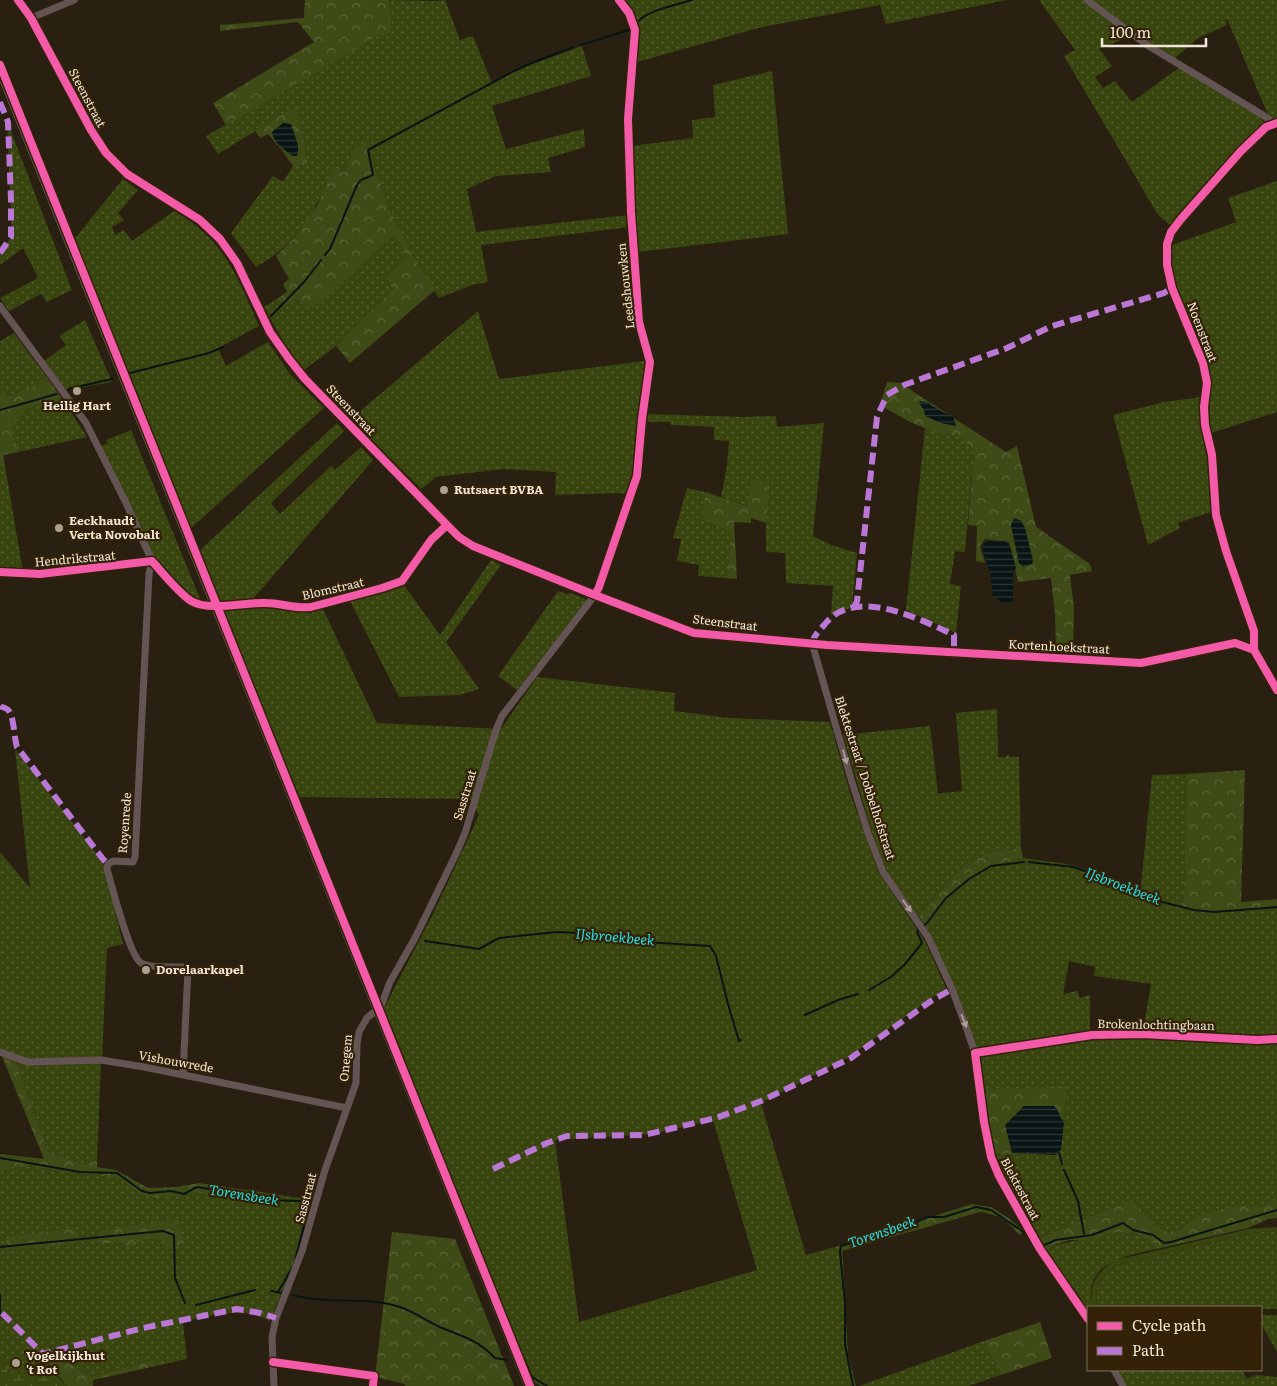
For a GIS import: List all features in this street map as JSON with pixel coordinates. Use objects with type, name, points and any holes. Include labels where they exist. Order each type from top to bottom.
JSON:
[{"type":"street","name":"Steenstraat","points":[[18,0],[31,18],[91,130],[106,153],[128,174],[200,220],[220,240],[237,263],[270,332],[289,359],[306,379],[460,537],[473,546],[694,633],[812,643]]},
{"type":"street","points":[[31,18],[74,0]]},
{"type":"street","name":"Leedshouwken","points":[[595,595],[637,476],[650,362],[639,322],[631,212],[628,119],[635,30],[629,13],[619,0]]},
{"type":"street","name":"Noenstraat","points":[[1087,0],[1147,44],[1275,123]]},
{"type":"street","name":"Noenstraat","points":[[1254,650],[1254,631],[1226,551],[1216,515],[1212,455],[1205,425],[1204,407],[1208,383],[1203,363],[1172,288],[1167,265],[1167,244],[1171,232],[1181,219],[1241,151],[1266,127],[1275,123]]},
{"type":"street","name":"Blomstraat","points":[[0,306],[86,423],[126,503],[152,561],[188,599],[198,604],[220,606],[266,603],[301,608],[382,588],[402,580],[431,540],[447,524]]},
{"type":"street","name":"Hendrikstraat","points":[[0,572],[40,574],[152,561]]},
{"type":"street","name":"Royenrede","points":[[152,561],[149,574],[135,857],[133,862],[113,861],[108,864],[107,869],[131,949],[140,962],[147,965],[184,967],[188,970],[183,1074]]},
{"type":"street","name":"Sasstraat","points":[[374,1013],[380,1006],[390,982],[415,938],[459,847],[502,716],[595,595]]},
{"type":"street","name":"Kortenhoekstraat","points":[[812,643],[1141,663],[1235,643],[1254,650]]},
{"type":"street","name":"Blektestraat / Dobbelhofstraat","points":[[812,643],[851,779],[883,872],[928,937]]},
{"type":"street","points":[[1254,650],[1277,690]]},
{"type":"street","name":"Blektestraat","points":[[928,937],[952,989],[975,1053],[987,1144],[994,1163],[1040,1249],[1087,1318]]},
{"type":"street","name":"Onegem","points":[[347,1108],[356,1083],[359,1032],[364,1023],[374,1013]]},
{"type":"street","name":"Brokenlochtingbaan","points":[[975,1053],[1092,1035],[1142,1034],[1257,1040],[1277,1039]]},
{"type":"street","name":"Vishouwrede","points":[[0,1052],[28,1062],[101,1060],[183,1074],[347,1108]]},
{"type":"street","name":"Sasstraat","points":[[274,1386],[272,1337],[276,1318],[302,1251],[325,1170],[347,1108]]},
{"type":"street","points":[[1115,1371],[1124,1386]]},
{"type":"green space","points":[[305,0],[389,0],[392,33],[378,36],[226,125],[213,103],[314,42],[298,22],[220,31],[220,25],[304,18]]},
{"type":"green space","points":[[445,0],[460,40],[473,36],[492,83],[519,69],[582,46],[591,76],[492,106],[506,149],[584,129],[585,147],[548,158],[551,172],[496,176],[467,189],[476,232],[629,215],[630,227],[481,245],[488,282],[472,285],[439,298],[414,258],[389,207],[368,150],[354,148],[344,172],[334,168],[320,199],[295,236],[284,247],[256,267],[231,233],[273,176],[283,182],[293,166],[308,165],[295,107],[218,154],[206,136],[378,36],[392,33],[389,1]]},
{"type":"green space","points":[[621,0],[1007,0],[886,24],[880,5],[762,27],[637,62],[638,23]]},
{"type":"green space","points":[[1039,0],[1084,0],[1133,35],[1099,49],[1112,66],[1095,77],[1103,88],[1115,81],[1132,102],[1180,67],[1261,117],[1264,124],[1238,150],[1174,225],[1171,226],[1158,215],[1064,56],[1075,50]]},
{"type":"green space","points":[[1090,0],[1277,0],[1277,119],[1269,117],[1227,19],[1225,20],[1227,25],[1198,38],[1175,58],[1137,35]]},
{"type":"green space","points":[[772,71],[788,234],[638,252],[632,146],[693,138],[692,120],[715,117],[713,85]]},
{"type":"green space","points":[[296,106],[308,165],[293,166],[268,134],[260,138],[255,131]]},
{"type":"green space","points":[[7,121],[72,290],[47,302],[41,294],[9,311],[0,298],[38,278],[23,248],[0,265],[0,252],[12,236]]},
{"type":"green space","points":[[368,142],[370,149],[368,150],[389,207],[414,258],[435,290],[350,363],[336,346],[393,289],[386,278],[406,256],[395,234],[315,308],[295,299],[284,307],[277,299],[287,292],[283,284],[289,279],[276,256],[295,237],[317,206],[334,167],[344,172],[354,148]]},
{"type":"green space","points":[[123,179],[138,190],[118,213],[124,220],[112,227],[115,235],[124,230],[132,241],[174,211],[205,234],[227,260],[236,275],[259,326],[218,348],[226,366],[268,342],[290,374],[324,408],[189,530],[72,242]]},
{"type":"green space","points":[[1277,181],[1277,412],[1211,433],[1208,418],[1211,384],[1210,372],[1176,292],[1171,269],[1172,245],[1236,222],[1228,198]]},
{"type":"green space","points":[[395,233],[406,256],[386,278],[393,289],[336,346],[304,370],[284,343],[264,307],[277,299],[284,307],[295,299],[315,308]]},
{"type":"green space","points":[[478,311],[499,379],[645,361],[637,424],[635,468],[628,494],[555,495],[556,472],[503,469],[436,477],[421,489],[351,419]]},
{"type":"green space","points":[[85,320],[112,382],[66,390],[44,361],[66,345],[59,336]]},
{"type":"green space","points":[[14,333],[49,380],[7,398],[5,391],[0,393],[0,341]]},
{"type":"green space","points":[[49,380],[65,403],[51,411],[44,403],[25,410],[11,428],[18,452],[3,455],[5,466],[0,466],[0,393],[5,391],[7,397]]},
{"type":"green space","points":[[887,382],[900,383],[1006,452],[1017,446],[1036,527],[1090,564],[1092,571],[1070,575],[1074,609],[1073,652],[1056,650],[1051,578],[1018,582],[1009,542],[985,539],[980,546],[985,563],[976,561],[977,526],[968,525],[974,451],[960,437],[937,433],[910,422],[880,405]]},
{"type":"green space","points":[[1202,397],[1201,421],[1210,462],[1214,511],[1178,523],[1180,528],[1148,545],[1113,415],[1164,402]]},
{"type":"green space","points":[[44,403],[51,411],[65,403],[87,437],[18,452],[10,428],[25,410]]},
{"type":"green space","points":[[647,414],[743,417],[776,416],[777,427],[824,423],[813,536],[831,545],[857,553],[852,608],[842,610],[834,616],[831,615],[833,586],[786,583],[785,553],[766,552],[766,510],[770,482],[748,506],[721,497],[727,466],[729,441],[714,440],[714,427],[671,425],[670,422],[647,422]]},
{"type":"green space","points":[[337,423],[344,431],[271,503],[280,514],[331,466],[335,470],[361,447],[373,460],[253,599],[219,602],[198,552]]},
{"type":"green space","points":[[925,428],[937,433],[960,437],[974,451],[965,552],[955,551],[950,584],[961,586],[956,633],[906,610]]},
{"type":"green space","points":[[131,430],[201,601],[195,601],[188,596],[158,566],[101,446],[108,443],[106,440]]},
{"type":"green space","points":[[0,466],[5,466],[23,572],[0,569]]},
{"type":"green space","points":[[753,480],[770,482],[766,523],[751,518],[751,523],[734,522],[737,579],[727,578],[731,532],[702,519],[705,492],[747,506]]},
{"type":"green space","points":[[687,488],[705,492],[702,519],[731,532],[727,578],[698,576],[699,565],[677,561],[681,539],[673,538]]},
{"type":"green space","points":[[491,560],[501,565],[446,642],[479,689],[460,695],[399,697],[350,601],[404,585],[440,635]]},
{"type":"green space","points":[[558,591],[567,594],[571,593],[587,600],[517,690],[498,676]]},
{"type":"green space","points":[[274,607],[298,612],[323,609],[377,723],[501,729],[537,677],[675,693],[674,711],[729,718],[830,722],[850,793],[878,871],[926,943],[946,988],[847,1058],[761,1103],[806,1255],[842,1245],[848,1354],[856,1386],[541,1386],[533,1382],[383,1010],[434,912],[479,815],[470,799],[298,797],[216,609]],"holes":[[[713,1120],[757,1270],[579,1322],[555,1140],[652,1134]]]},
{"type":"green space","points":[[997,709],[998,757],[1009,755],[1009,757],[1019,757],[1021,848],[989,852],[964,865],[919,917],[888,875],[874,839],[843,735],[930,726],[938,793],[962,791],[956,713]]},
{"type":"green space","points":[[15,749],[103,862],[123,944],[107,948],[102,1059],[28,1059],[0,1050],[0,852],[30,888]]},
{"type":"green space","points":[[1245,770],[1241,902],[1277,899],[1277,908],[1235,912],[1180,909],[1184,896],[1187,774]]},
{"type":"green space","points":[[1187,774],[1184,896],[1180,908],[1235,912],[1277,908],[1277,1038],[1143,1031],[1151,984],[1094,976],[1095,967],[1069,961],[1063,994],[1077,991],[1080,998],[1090,995],[1090,1032],[977,1050],[954,987],[926,927],[955,891],[984,869],[1023,858],[1067,864],[1106,876],[1140,896],[1152,775]]},
{"type":"green space","points":[[1021,848],[1023,858],[984,869],[955,891],[926,927],[919,917],[964,865],[989,852]]},
{"type":"green space","points":[[1145,1036],[1224,1043],[1277,1043],[1277,1195],[1263,1206],[1235,1206],[1198,1215],[1177,1230],[1167,1232],[1155,1226],[1132,1199],[1040,1238],[1020,1207],[993,1153],[1066,1087],[983,1090],[979,1055],[1087,1037]]},
{"type":"green space","points":[[1,1054],[15,1060],[48,1152],[84,1164],[97,1160],[97,1167],[116,1170],[148,1188],[176,1187],[199,1183],[261,1192],[259,1204],[194,1193],[173,1197],[150,1197],[139,1194],[119,1178],[32,1166],[0,1171],[0,1154],[44,1159]]},
{"type":"green space","points":[[15,1060],[101,1063],[97,1160],[84,1164],[48,1152]]},
{"type":"green space","points":[[1066,1086],[1060,1156],[993,1153],[983,1090]]},
{"type":"green space","points":[[32,1166],[119,1178],[139,1194],[173,1197],[194,1193],[259,1204],[261,1192],[311,1200],[292,1267],[270,1321],[259,1316],[227,1313],[183,1322],[187,1359],[156,1366],[155,1359],[91,1377],[73,1365],[43,1357],[53,1372],[8,1373],[3,1360],[0,1361],[0,1171]]},
{"type":"green space","points":[[1277,1195],[1277,1218],[1268,1219],[1248,1228],[1161,1248],[1138,1234],[1117,1232],[1086,1240],[1070,1240],[1044,1248],[1040,1238],[1132,1199],[1155,1226],[1167,1232],[1178,1230],[1198,1215],[1235,1206],[1263,1206]]},
{"type":"green space","points":[[972,1204],[991,1207],[1024,1231],[1019,1235],[1002,1219],[980,1212],[842,1251],[842,1245]]},
{"type":"green space","points":[[178,1220],[184,1240],[179,1246],[166,1250],[163,1240],[147,1237],[129,1248],[118,1241],[104,1244],[97,1241],[98,1233],[120,1227]]},
{"type":"green space","points":[[1277,1227],[1277,1231],[1250,1233],[1118,1265],[1103,1277],[1096,1294],[1099,1306],[1093,1306],[1092,1292],[1096,1279],[1104,1269],[1116,1260],[1249,1229]]},
{"type":"green space","points":[[74,1229],[78,1234],[78,1242],[41,1248],[8,1249],[6,1241],[11,1236]]},
{"type":"green space","points":[[1277,1231],[1277,1309],[1262,1309],[1262,1306],[1099,1306],[1096,1294],[1097,1288],[1103,1277],[1118,1265],[1250,1233]]},
{"type":"green space","points":[[392,1232],[455,1239],[514,1386],[405,1386],[405,1384],[375,1377]]},
{"type":"green space","points":[[1117,1232],[1138,1234],[1161,1248],[1122,1258],[1110,1263],[1101,1270],[1094,1280],[1091,1292],[1093,1306],[1087,1306],[1087,1311],[1044,1248]]},
{"type":"green space","points":[[1262,1315],[1277,1315],[1277,1352],[1262,1326]]},
{"type":"green space","points":[[1040,1322],[1052,1358],[1001,1375],[984,1341]]},
{"type":"green space","points":[[984,1341],[1001,1375],[968,1386],[859,1386]]},
{"type":"green space","points":[[63,1352],[73,1365],[91,1377],[155,1359],[156,1366],[93,1380],[93,1386],[67,1386],[43,1357]]},
{"type":"green space","points":[[3,1360],[8,1373],[53,1372],[67,1386],[0,1386],[0,1361]]},
{"type":"green space","points":[[1118,1371],[1243,1371],[1247,1379],[1256,1375],[1277,1377],[1277,1386],[1127,1386]]},
{"type":"shaded area","points":[[283,123],[291,124],[298,144],[297,156],[293,156],[283,149],[273,136],[272,132]]},
{"type":"shaded area","points":[[920,401],[930,403],[930,405],[953,416],[956,426],[941,423],[925,416],[924,410],[919,403]]},
{"type":"shaded area","points":[[1014,518],[1021,521],[1025,528],[1033,560],[1032,564],[1023,567],[1019,563],[1011,526]]},
{"type":"shaded area","points":[[988,541],[1005,541],[1010,546],[1016,568],[1013,575],[1013,601],[1011,603],[1003,603],[993,596],[990,573],[982,549],[984,543]]},
{"type":"shaded area","points":[[1024,1106],[1054,1106],[1057,1109],[1064,1122],[1061,1150],[1055,1155],[1012,1153],[1005,1125]]},
{"type":"waterway","points":[[639,21],[655,11],[692,0]]},
{"type":"waterway","points":[[581,45],[632,29]]},
{"type":"waterway","points":[[325,255],[330,249],[357,185],[361,180],[373,175],[368,150],[512,72],[574,47]]},
{"type":"waterway","points":[[271,316],[305,281],[321,260]]},
{"type":"waterway","points":[[130,373],[209,353],[223,347]]},
{"type":"waterway","points":[[68,389],[112,379]]},
{"type":"waterway","points":[[0,410],[57,394]]},
{"type":"waterway","name":"IJsbroekbeek","points":[[924,925],[946,898],[969,879],[991,866],[1024,862]]},
{"type":"waterway","name":"IJsbroekbeek","points":[[1029,862],[1073,867],[1114,881],[1140,895],[1194,910],[1214,912],[1277,907]]},
{"type":"waterway","name":"IJsbroekbeek","points":[[869,990],[891,977],[905,964],[922,943],[917,932],[919,929]]},
{"type":"waterway","name":"IJsbroekbeek","points":[[425,941],[479,949],[499,938],[557,932],[599,934],[644,942],[710,946],[716,956],[739,1041],[741,1040]]},
{"type":"waterway","name":"IJsbroekbeek","points":[[805,1015],[838,1000],[858,994]]},
{"type":"waterway","points":[[1059,1153],[1062,1164]]},
{"type":"waterway","name":"Torensbeek","points":[[0,1158],[80,1172],[117,1173],[142,1191],[150,1193],[171,1191],[184,1194],[197,1187],[264,1200],[299,1201],[308,1204],[296,1257]]},
{"type":"waterway","points":[[1064,1170],[1078,1201],[1084,1234]]},
{"type":"waterway","name":"Torensbeek","points":[[853,1386],[845,1344],[845,1304],[841,1246],[912,1224],[927,1217],[944,1217],[976,1207],[991,1210],[1025,1233]]},
{"type":"waterway","name":"Torensbeek","points":[[1044,1245],[1056,1240],[1092,1235],[1123,1223],[1133,1230],[1153,1235],[1164,1243],[1171,1242],[1277,1210]]},
{"type":"waterway","points":[[0,1247],[163,1231],[174,1235],[175,1278],[185,1303]]},
{"type":"waterway","name":"Torensbeek","points":[[278,1292],[292,1268]]},
{"type":"waterway","points":[[196,1305],[255,1290]]},
{"type":"waterway","name":"Torensbeek","points":[[271,1291],[282,1293]]},
{"type":"waterway","points":[[0,1295],[0,1316]]},
{"type":"waterway","name":"Torensbeek","points":[[293,1295],[320,1300],[374,1302],[400,1307],[470,1340],[483,1347],[495,1358],[507,1360]]},
{"type":"waterway","name":"Torensbeek","points":[[519,1356],[523,1357],[532,1377],[547,1386]]},
{"type":"railway","points":[[0,77],[526,1386]]},
{"type":"marked path","points":[[0,102],[8,122],[11,200],[11,237],[0,253]]},
{"type":"marked path","points":[[854,607],[857,601],[877,417],[887,395],[904,385],[1007,348],[1052,326],[1164,293],[1172,288]]},
{"type":"marked path","points":[[812,643],[825,624],[838,613],[853,607],[870,607],[906,614],[954,635],[954,652]]},
{"type":"marked path","points":[[0,706],[7,709],[10,713],[17,747],[108,864]]},
{"type":"marked path","points":[[493,1169],[547,1143],[567,1136],[644,1135],[716,1118],[761,1101],[851,1058],[931,1001],[952,989]]},
{"type":"marked path","points":[[2,1313],[43,1354],[143,1328],[237,1309],[276,1318]]},
{"type":"cycle path","points":[[18,0],[31,18],[91,130],[106,153],[127,174],[200,220],[220,239],[237,263],[270,332],[305,379],[459,537],[473,546],[694,633],[827,645],[1141,663],[1235,643],[1254,650],[1277,690]]},
{"type":"cycle path","points":[[595,595],[637,476],[650,362],[639,322],[631,212],[628,119],[635,30],[629,13],[619,0]]},
{"type":"cycle path","points":[[0,65],[530,1386]]},
{"type":"cycle path","points":[[1254,650],[1254,631],[1226,551],[1216,515],[1212,455],[1205,425],[1204,407],[1207,383],[1203,363],[1172,288],[1167,265],[1167,244],[1171,232],[1181,219],[1241,151],[1266,127],[1277,123]]},
{"type":"cycle path","points":[[0,572],[40,574],[152,561],[183,595],[200,605],[218,606],[266,603],[311,607],[402,581],[431,540],[447,525]]},
{"type":"cycle path","points":[[1087,1318],[1040,1249],[999,1176],[991,1157],[984,1122],[975,1053],[1092,1035],[1142,1034],[1257,1040],[1277,1039]]},
{"type":"cycle path","points":[[273,1362],[374,1376],[373,1386]]},
{"type":"place","name":"Heilig Hart","points":[[77,391]]},
{"type":"place","name":"Rutsaert BVBA","points":[[444,490]]},
{"type":"place","name":"Eeckhaudt Verta Novobalt","points":[[59,528]]},
{"type":"place","name":"Dorelaarkapel","points":[[146,970]]},
{"type":"place","name":"Vogelkijkhut 't Rot","points":[[16,1363]]}]
